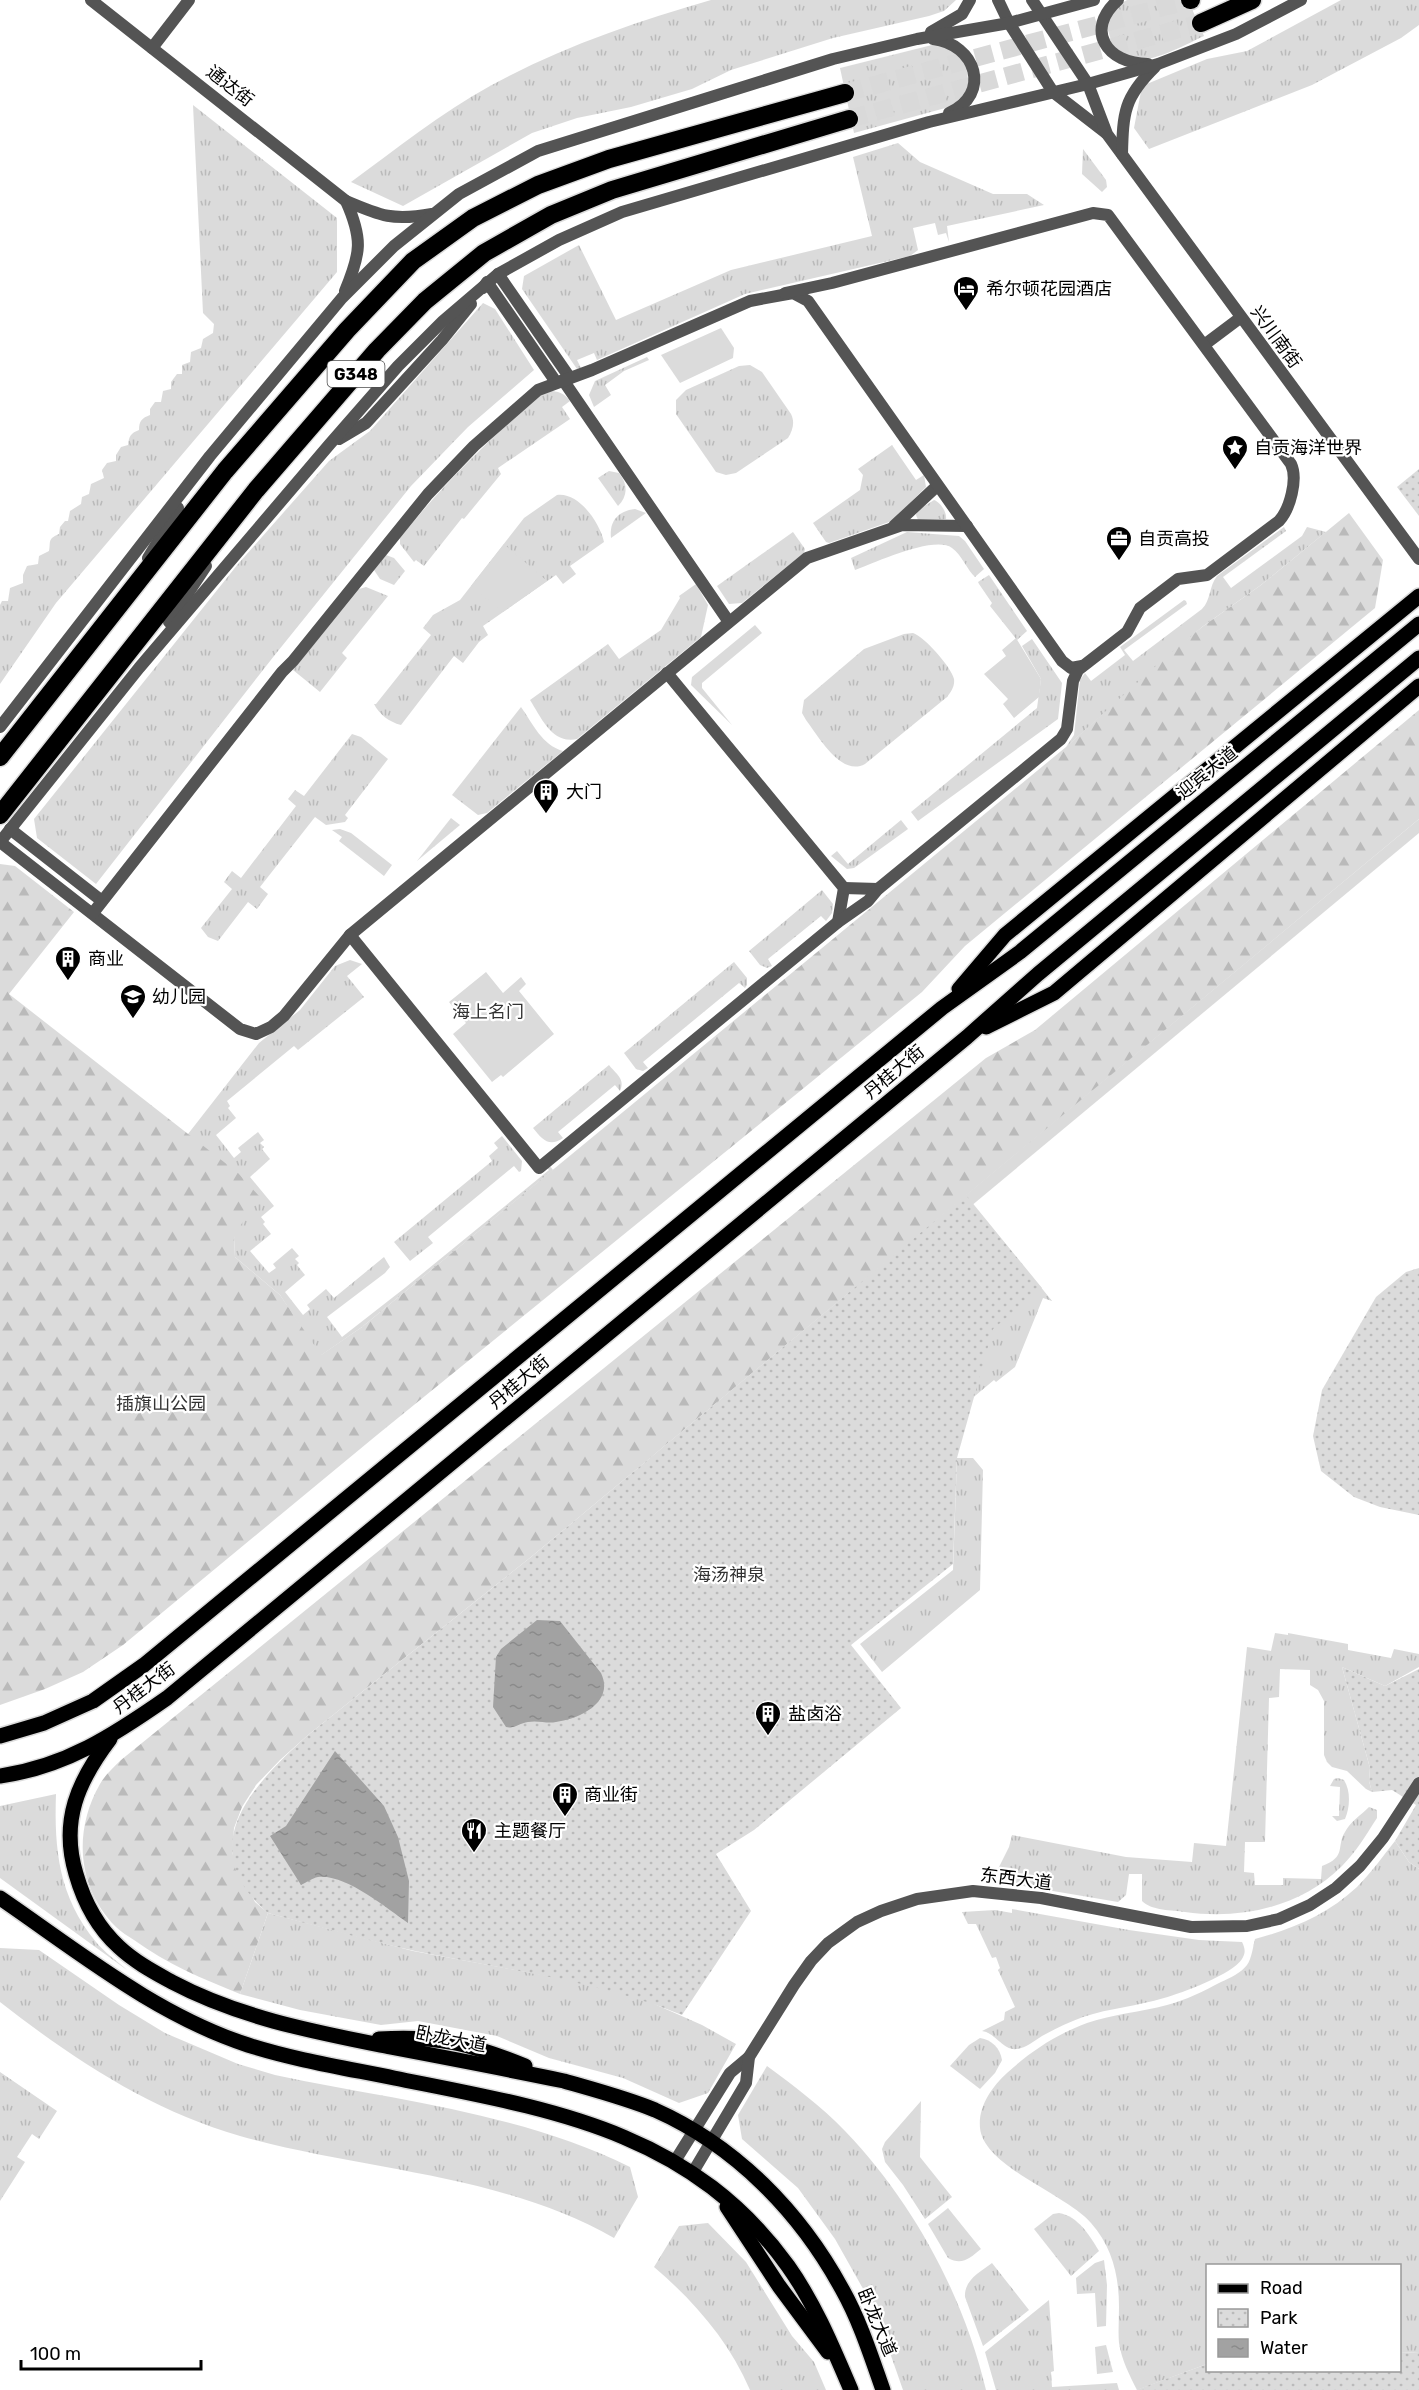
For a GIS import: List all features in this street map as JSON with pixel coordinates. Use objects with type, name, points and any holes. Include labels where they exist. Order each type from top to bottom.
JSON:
[{"type":"highway","points":[[1201,23],[1252,0]]},
{"type":"highway","name":"G348","points":[[0,757],[225,471],[347,330],[413,261],[473,218],[538,185],[609,159],[845,93]]},
{"type":"highway","name":"G348","points":[[3,823],[255,490],[424,301],[484,253],[550,215],[612,190],[849,119]]},
{"type":"main road","points":[[942,1008],[1005,935],[1419,596]]},
{"type":"main road","points":[[1381,627],[1396,621],[1406,620],[1419,623]]},
{"type":"main road","name":"迎宾大道","points":[[1020,952],[1419,623]]},
{"type":"main road","name":"丹桂大街","points":[[0,1776],[57,1762],[112,1736],[167,1698],[967,1037],[1038,974],[1419,658]]},
{"type":"main road","points":[[967,1037],[1054,993],[1419,686]]},
{"type":"main road","name":"丹桂大街","points":[[0,1736],[44,1723],[93,1701],[144,1665],[942,1008],[1020,952]]},
{"type":"main road","name":"卧龙大道","points":[[112,1736],[92,1763],[79,1787],[72,1808],[70,1831],[74,1867],[83,1899],[98,1923],[119,1947],[149,1970],[200,1997],[264,2019],[306,2031],[358,2041],[412,2037],[457,2042],[564,2081],[654,2110],[694,2130],[761,2181],[791,2214],[821,2254],[843,2289],[863,2333],[883,2390]]},
{"type":"main road","points":[[0,1898],[140,1994],[193,2023],[215,2032],[248,2045],[304,2060],[519,2103],[595,2124],[641,2143],[693,2172],[716,2190],[779,2286],[843,2372],[851,2390]]},
{"type":"street","name":"通达街","points":[[91,0],[346,201]]},
{"type":"street","points":[[152,48],[189,0]]},
{"type":"street","points":[[917,39],[948,25],[962,14],[970,0]]},
{"type":"street","name":"兴川南街","points":[[998,0],[1009,23],[1053,92],[1107,134],[1419,559]]},
{"type":"street","name":"兴川南街","points":[[1032,0],[1088,84],[1107,134]]},
{"type":"street","points":[[0,727],[210,456],[342,298],[394,246],[459,194],[538,151],[833,59],[917,39],[1009,23],[1094,0]]},
{"type":"street","points":[[1118,0],[1109,8],[1102,20],[1100,29],[1106,45],[1124,61],[1158,64]]},
{"type":"street","points":[[966,526],[908,524],[893,527],[807,558],[350,934],[282,1018],[266,1031],[256,1034],[240,1029],[0,842],[3,823],[84,737],[139,668],[398,366],[443,321],[498,274],[559,240],[622,212],[929,122],[1088,84],[1158,64],[1236,34],[1301,0]]},
{"type":"street","points":[[917,39],[943,40],[956,46],[966,54],[975,78],[973,90],[967,101],[956,110],[929,122]]},
{"type":"street","points":[[1122,154],[1122,129],[1126,105],[1132,90],[1158,64]]},
{"type":"street","points":[[346,201],[389,218],[408,218],[436,213]]},
{"type":"street","points":[[342,298],[354,268],[358,247],[356,225],[346,201]]},
{"type":"street","points":[[93,913],[282,672],[428,494],[496,426],[538,390],[592,370],[750,301],[832,283],[1083,216],[1102,213],[1113,220],[1291,464],[1294,476],[1286,512],[1279,521],[1207,575],[1178,579],[1140,608],[1127,632],[1082,666],[1073,681]]},
{"type":"street","points":[[498,274],[563,380],[729,622]]},
{"type":"street","points":[[487,282],[563,380]]},
{"type":"street","points":[[350,934],[539,1168],[838,922],[860,908],[878,889],[1061,739],[1067,729],[1073,681],[1071,674],[812,306],[797,294],[785,293]]},
{"type":"street","points":[[1204,345],[1240,318]]},
{"type":"street","points":[[115,611],[210,456]]},
{"type":"street","points":[[893,527],[937,486]]},
{"type":"street","points":[[139,668],[255,490]]},
{"type":"street","points":[[1062,661],[1071,668],[1082,666]]},
{"type":"street","points":[[667,673],[844,888],[878,889]]},
{"type":"street","points":[[3,823],[102,901]]},
{"type":"street","points":[[838,922],[844,888]]},
{"type":"street","name":"东西大道","points":[[693,2172],[746,2083],[749,2057],[811,1961],[837,1935],[880,1911],[917,1899],[973,1891],[1041,1898],[1191,1927],[1247,1926],[1268,1921],[1310,1905],[1335,1888],[1360,1866],[1383,1838],[1419,1783]]},
{"type":"street","points":[[675,2162],[730,2073],[749,2057]]},
{"type":"green space","points":[[711,0],[956,0],[944,11],[929,16],[833,38],[731,70],[692,89],[631,107],[577,118],[532,133],[403,206],[351,182],[454,108],[516,72],[598,37]]},
{"type":"green space","points":[[1127,0],[1188,0],[1204,36],[1153,58],[1139,59],[1128,56],[1113,42],[1108,24],[1117,7]]},
{"type":"green space","points":[[1341,0],[1419,0],[1419,25],[1401,38],[1312,85],[1149,149],[1134,128],[1142,86],[1207,59],[1247,51]]},
{"type":"green space","points":[[932,45],[954,52],[962,60],[968,79],[959,99],[949,107],[854,133],[840,68]]},
{"type":"green space","points":[[193,105],[337,218],[337,272],[56,603],[0,684],[0,605],[2,601],[8,601],[10,588],[23,583],[23,575],[27,566],[38,564],[39,556],[49,551],[51,539],[59,534],[60,527],[68,521],[70,511],[81,504],[82,497],[89,494],[91,484],[104,478],[102,470],[107,463],[116,461],[116,455],[121,447],[128,445],[131,435],[139,430],[142,420],[150,415],[150,409],[155,402],[161,402],[163,391],[171,389],[171,382],[177,374],[182,374],[182,365],[190,362],[191,352],[201,348],[203,339],[213,333],[214,324],[203,313]]},
{"type":"green space","points":[[898,143],[920,162],[993,194],[1027,194],[1044,205],[947,226],[949,242],[946,233],[938,235],[935,223],[913,228],[918,250],[910,256],[745,294],[597,360],[594,353],[577,360],[581,368],[577,369],[522,289],[524,276],[579,245],[616,320],[731,270],[872,236],[853,157]]},
{"type":"green space","points":[[1083,149],[1106,180],[1107,187],[1102,192],[1082,174]]},
{"type":"green space","points":[[483,303],[495,309],[534,370],[468,427],[411,486],[274,656],[96,884],[37,838],[34,819],[238,564],[329,461],[370,431]]},
{"type":"green space","points":[[721,328],[734,348],[733,358],[680,383],[661,355]]},
{"type":"green space","points":[[647,357],[649,360],[624,371],[605,385],[611,395],[594,407],[589,395],[595,381]]},
{"type":"green space","points":[[750,365],[762,372],[791,414],[793,426],[788,438],[736,473],[726,475],[716,472],[676,414],[676,400],[686,390],[739,366]]},
{"type":"green space","points":[[549,391],[561,393],[570,401],[562,407],[570,419],[498,468],[501,474],[424,566],[416,560],[414,562],[400,544],[400,538],[433,499],[484,446],[539,395]]},
{"type":"green space","points":[[892,445],[916,480],[924,475],[926,487],[892,521],[829,543],[826,542],[813,523],[860,490],[863,475],[858,469]]},
{"type":"green space","points":[[1419,469],[1419,516],[1397,487]]},
{"type":"green space","points":[[609,471],[619,473],[625,486],[624,498],[618,506],[598,478]]},
{"type":"green space","points":[[557,495],[573,498],[587,510],[598,526],[604,542],[570,566],[576,574],[563,584],[556,575],[483,626],[488,635],[479,642],[463,663],[454,656],[401,725],[385,717],[374,704],[431,635],[423,628],[433,615],[460,600],[524,518]]},
{"type":"green space","points":[[934,500],[943,508],[946,519],[918,520],[917,511]]},
{"type":"green space","points":[[635,509],[646,513],[611,538],[613,522],[616,518],[624,512]]},
{"type":"green space","name":"插旗山公园","points":[[1349,513],[1383,560],[1375,608],[965,946],[922,992],[377,1435],[123,1645],[83,1672],[0,1705],[0,864],[15,866],[74,912],[9,994],[238,1173],[259,1196],[234,1236],[235,1257],[280,1295],[321,1355],[362,1327],[1066,747],[1202,627],[1261,585]]},
{"type":"green space","points":[[1284,527],[1286,531],[1223,577],[1231,588],[1302,536],[1307,527],[1326,532],[1261,585],[1202,627],[1066,747],[1074,735],[1080,680],[1085,673],[1091,681],[1125,655],[1120,647],[1184,600],[1186,601],[1187,604],[1124,650],[1133,661],[1202,609],[1217,576]]},
{"type":"green space","points":[[793,532],[805,549],[804,553],[742,603],[729,604],[717,586]]},
{"type":"green space","points":[[907,532],[959,536],[984,569],[975,577],[952,548],[932,545],[919,547],[855,570],[851,558]]},
{"type":"green space","points":[[504,544],[547,581],[503,612],[471,586]]},
{"type":"green space","points":[[386,555],[394,558],[405,571],[394,585],[380,579],[374,570]]},
{"type":"green space","points":[[989,575],[1027,631],[1017,640],[990,606],[992,603],[978,582]]},
{"type":"green space","points":[[696,584],[708,605],[701,637],[577,739],[568,740],[554,734],[530,700],[608,644],[619,659],[661,630],[680,598],[679,596]]},
{"type":"green space","points":[[366,587],[388,596],[342,653],[347,658],[320,692],[293,670],[359,589]]},
{"type":"green space","points":[[755,625],[762,633],[702,683],[702,688],[732,725],[691,685],[692,677]]},
{"type":"green space","points":[[904,634],[918,635],[943,660],[954,679],[952,689],[947,697],[865,764],[856,767],[847,765],[831,753],[806,720],[802,713],[804,700],[864,649]]},
{"type":"green space","points":[[1016,638],[1041,679],[1039,697],[1014,718],[1003,704],[1008,699],[984,674],[1006,656],[1002,650]]},
{"type":"green space","points":[[1032,639],[1062,683],[1058,719],[918,821],[911,812],[1037,708],[1041,679],[1022,646]]},
{"type":"green space","points":[[521,707],[544,739],[563,751],[487,813],[478,815],[452,795]]},
{"type":"green space","points":[[1419,710],[1419,819],[531,1557],[308,1735],[256,1785],[242,1807],[234,1828],[232,1853],[255,1902],[268,1913],[240,1994],[172,1964],[116,1927],[103,1912],[93,1895],[83,1859],[83,1840],[91,1802],[102,1781],[121,1760],[986,1058],[1035,1030]]},
{"type":"green space","points":[[352,734],[361,737],[388,759],[345,815],[348,818],[345,822],[326,825],[315,817],[260,887],[268,894],[257,909],[248,902],[218,941],[208,937],[201,928],[232,889],[224,882],[232,871],[241,878],[296,806],[288,799],[295,790],[304,796]]},
{"type":"green space","points":[[451,818],[460,825],[417,861]]},
{"type":"green space","points":[[1419,819],[1419,833],[875,1286],[850,1291]]},
{"type":"green space","points":[[901,820],[908,829],[854,868],[847,869],[831,856],[837,851],[848,864]]},
{"type":"green space","points":[[340,829],[351,833],[392,865],[384,876],[339,841],[342,837],[332,830]]},
{"type":"green space","points":[[822,890],[833,904],[832,913],[826,921],[821,916],[768,959],[772,966],[767,968],[760,965],[749,951]]},
{"type":"green space","points":[[350,960],[362,964],[347,976],[364,997],[298,1050],[294,1046],[227,1101],[230,1106],[228,1108],[236,1118],[216,1135],[234,1158],[241,1152],[238,1148],[258,1132],[264,1140],[260,1143],[270,1159],[250,1177],[274,1206],[261,1217],[265,1222],[263,1224],[271,1234],[250,1251],[269,1273],[276,1268],[273,1264],[292,1248],[299,1256],[295,1259],[305,1275],[285,1292],[303,1315],[310,1309],[307,1305],[326,1289],[334,1298],[384,1257],[390,1267],[385,1273],[327,1317],[342,1337],[549,1170],[547,1168],[550,1166],[553,1170],[362,1327],[320,1356],[280,1295],[235,1257],[234,1236],[188,1134],[259,1043],[300,1010],[335,966]]},
{"type":"green space","points":[[734,962],[747,978],[745,988],[739,983],[643,1062],[648,1068],[643,1071],[636,1069],[624,1053]]},
{"type":"green space","name":"海上名门","points":[[486,972],[503,993],[521,977],[526,984],[519,991],[554,1034],[503,1077],[501,1075],[492,1082],[453,1034],[466,1023],[449,1002]]},
{"type":"green space","points":[[609,1065],[621,1080],[620,1091],[615,1085],[558,1132],[563,1138],[558,1141],[546,1141],[540,1136],[533,1128]]},
{"type":"green space","points":[[502,1136],[522,1161],[521,1171],[519,1172],[514,1166],[428,1237],[433,1243],[410,1261],[394,1242],[492,1161],[489,1156],[498,1148],[494,1143]]},
{"type":"green space","name":"海汤神泉","points":[[966,1195],[1042,1288],[993,1329],[957,1458],[953,1564],[851,1645],[901,1708],[754,1830],[716,1854],[751,1911],[682,2015],[650,2003],[583,1984],[415,1951],[268,1913],[245,1888],[234,1864],[232,1841],[238,1818],[251,1796],[287,1754],[531,1557]]},
{"type":"green space","points":[[1419,1268],[1419,1515],[1380,1507],[1354,1497],[1321,1471],[1313,1436],[1322,1390],[1376,1297],[1406,1272]]},
{"type":"green space","points":[[1040,1286],[1052,1301],[1043,1298],[1015,1367],[996,1382],[994,1380],[957,1411],[878,1299]]},
{"type":"green space","points":[[957,1458],[973,1458],[983,1470],[980,1590],[882,1672],[860,1644],[953,1570]]},
{"type":"green space","points":[[1275,1633],[1288,1635],[1288,1633],[1348,1644],[1348,1650],[1391,1658],[1394,1649],[1419,1654],[1419,1667],[1385,1686],[1342,1667],[1370,1768],[1369,1781],[1372,1792],[1347,1771],[1332,1767],[1327,1762],[1324,1755],[1324,1701],[1318,1690],[1310,1685],[1310,1670],[1280,1669],[1279,1697],[1269,1698],[1265,1842],[1245,1842],[1244,1872],[1254,1873],[1255,1885],[1283,1885],[1283,1878],[1321,1879],[1322,1866],[1330,1863],[1338,1855],[1342,1837],[1347,1828],[1369,1807],[1377,1810],[1377,1818],[1342,1866],[1308,1892],[1289,1901],[1248,1912],[1227,1914],[1162,1910],[1151,1907],[1142,1901],[1142,1874],[1129,1874],[1126,1895],[1118,1902],[1011,1884],[1002,1880],[998,1869],[1012,1835],[1126,1857],[1192,1862],[1194,1843],[1226,1846],[1247,1647],[1271,1651]]},
{"type":"green space","points":[[1342,1667],[1385,1686],[1419,1669],[1419,1869],[1409,1862],[1395,1841],[1416,1805],[1392,1790],[1372,1792],[1369,1781],[1370,1768]]},
{"type":"green space","points":[[1334,1779],[1344,1780],[1346,1784],[1349,1800],[1345,1819],[1337,1821],[1332,1816],[1339,1816],[1340,1787],[1330,1786]]},
{"type":"green space","points":[[56,1794],[58,1854],[61,1872],[74,1908],[96,1942],[127,1970],[0,1878],[0,1806]]},
{"type":"green space","points":[[1395,1841],[1409,1862],[1419,1869],[1419,2352],[1401,2353],[1401,2264],[1206,2264],[1206,2364],[1137,2390],[1120,2350],[1118,2284],[1113,2262],[1104,2242],[1091,2223],[1079,2212],[1010,2168],[996,2155],[985,2142],[980,2128],[984,2105],[996,2084],[1035,2050],[1065,2032],[1087,2023],[1181,2001],[1232,1977],[1245,1968],[1249,1962],[1255,1939],[1322,1913],[1346,1897]]},
{"type":"green space","points":[[1012,1909],[1129,1930],[1199,1940],[1242,1942],[1245,1953],[1237,1965],[1229,1971],[1194,1987],[1154,2001],[1083,2017],[1067,2023],[1024,2047],[1012,2049],[982,2031],[1004,2020],[1005,2012],[1015,2007],[998,1970],[1000,1968],[996,1957],[992,1958],[976,1924],[968,1924],[962,1912],[995,1910],[1012,1913]]},
{"type":"green space","points":[[268,1913],[413,1951],[570,1980],[643,1999],[702,2025],[736,2044],[708,2093],[679,2103],[623,2078],[549,2058],[497,2036],[418,2021],[381,2025],[300,2010],[240,1994]]},
{"type":"green space","points":[[0,1948],[39,1950],[119,2005],[165,2033],[238,2064],[275,2075],[456,2110],[546,2133],[589,2149],[630,2167],[638,2197],[614,2238],[571,2216],[478,2186],[287,2148],[207,2125],[175,2112],[114,2081],[84,2063],[0,2002]]},
{"type":"green space","points":[[980,2038],[995,2045],[1002,2060],[995,2073],[980,2089],[950,2066],[969,2045]]},
{"type":"green space","points":[[767,2066],[817,2105],[845,2131],[870,2159],[913,2219],[932,2251],[964,2319],[986,2390],[903,2390],[875,2310],[835,2239],[798,2188],[742,2139],[738,2115]]},
{"type":"green space","points":[[0,2072],[57,2111],[39,2139],[32,2134],[17,2157],[25,2162],[0,2201]]},
{"type":"green space","points":[[921,2101],[920,2157],[952,2197],[925,2219],[885,2162],[882,2149],[885,2142]]},
{"type":"green space","points":[[948,2208],[981,2249],[966,2260],[958,2261],[948,2258],[928,2224]]},
{"type":"green space","points":[[1059,2213],[1078,2222],[1099,2251],[1071,2276],[1034,2229],[1053,2214]]},
{"type":"green space","points":[[708,2223],[746,2262],[792,2336],[814,2362],[826,2390],[750,2390],[732,2355],[709,2323],[654,2267],[679,2226]]},
{"type":"green space","points":[[1104,2260],[1107,2285],[1106,2326],[1097,2327],[1095,2293],[1077,2294],[1076,2278],[1095,2263]]},
{"type":"green space","points":[[992,2263],[1029,2310],[983,2346],[965,2297],[965,2291],[970,2281]]},
{"type":"green space","points":[[1049,2300],[1054,2371],[1051,2372],[1052,2387],[1117,2383],[1119,2390],[996,2390],[985,2352]]},
{"type":"green space","points":[[1106,2345],[1113,2372],[1097,2374],[1095,2347]]},
{"type":"green space","points":[[1419,2352],[1419,2390],[1136,2390],[1206,2364],[1206,2372],[1401,2372],[1401,2353]]},
{"type":"water","points":[[537,1620],[560,1621],[601,1673],[604,1683],[603,1692],[593,1707],[575,1717],[506,1727],[493,1707],[496,1657],[501,1649]]},
{"type":"water","points":[[335,1751],[384,1806],[398,1837],[409,1881],[408,1923],[365,1893],[341,1881],[329,1877],[318,1877],[301,1885],[270,1836],[286,1826]]},
{"type":"tunnel","points":[[845,93],[1190,0]]},
{"type":"tunnel","points":[[849,119],[1201,23]]},
{"type":"place","name":"希尔顿花园酒店","points":[[966,312]]},
{"type":"place","name":"自贡海洋世界","points":[[1235,471]]},
{"type":"place","name":"自贡高投","points":[[1119,562]]},
{"type":"place","name":"大门","points":[[546,815]]},
{"type":"place","name":"商业","points":[[68,982]]},
{"type":"place","name":"幼儿园","points":[[133,1020]]},
{"type":"place","name":"盐卤浴","points":[[768,1737]]},
{"type":"place","name":"商业街","points":[[565,1818]]},
{"type":"place","name":"主题餐厅","points":[[474,1854]]}]
